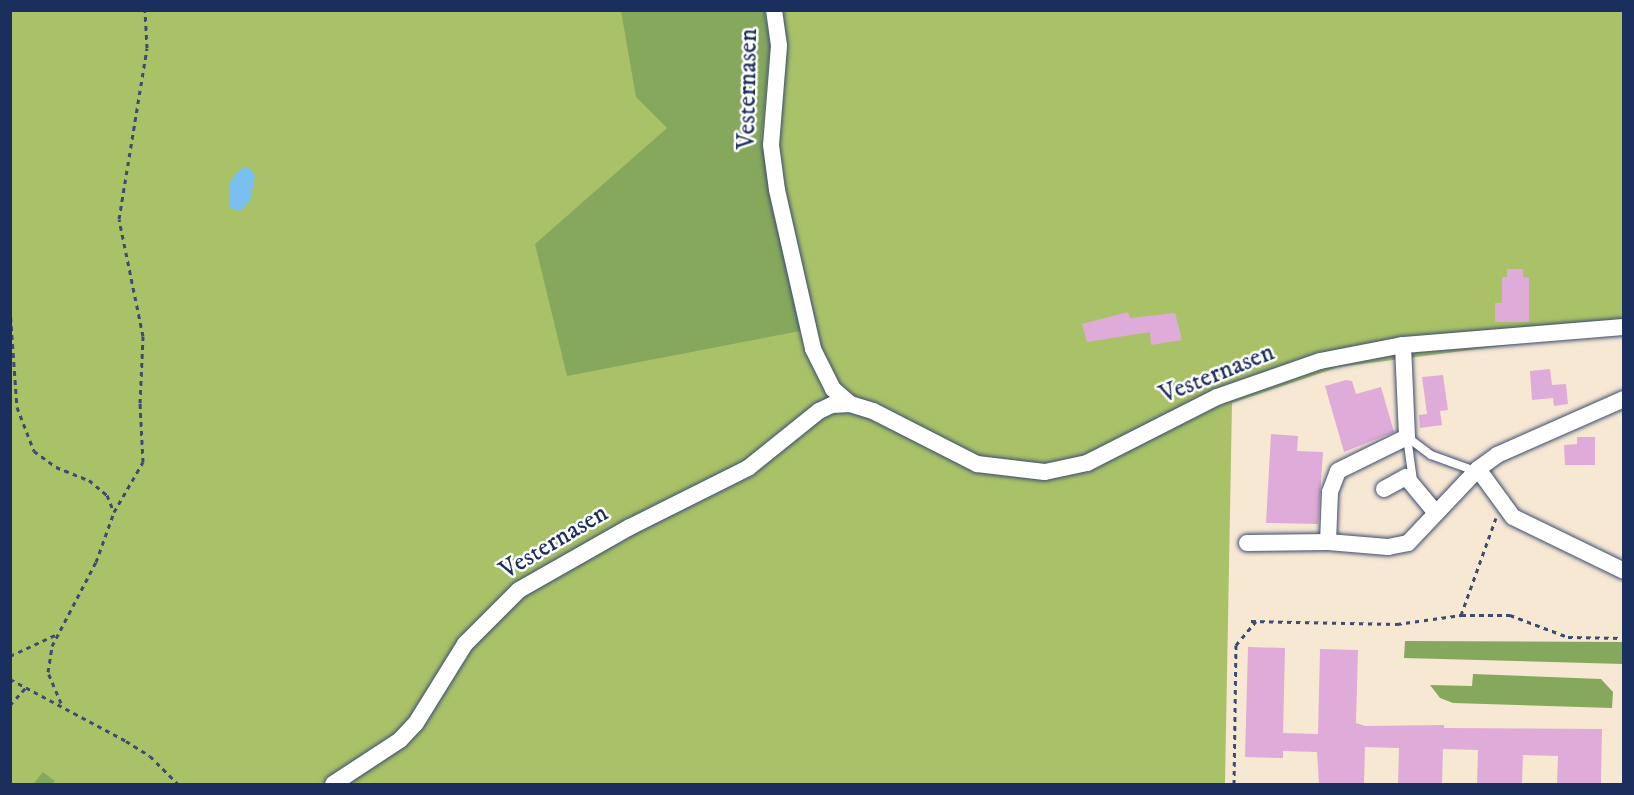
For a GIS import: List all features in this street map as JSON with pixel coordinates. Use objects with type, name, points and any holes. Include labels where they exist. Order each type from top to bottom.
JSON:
[{"type":"street","name":"Vesternasen","points":[[774,10],[779,46],[771,128],[776,182],[813,349],[833,389],[850,404],[873,411],[977,464],[1045,472],[1087,463],[1173,417],[1287,372],[1403,345],[1623,327]]},
{"type":"street","points":[[1328,542],[1330,492],[1338,471],[1407,437],[1403,345]]},
{"type":"street","points":[[1247,543],[1328,542],[1399,546],[1408,543],[1476,470],[1497,455],[1623,399]]},
{"type":"street","name":"Vesternasen","points":[[333,784],[384,754],[408,732],[465,644],[519,590],[630,527],[748,468],[819,411],[850,404]]},
{"type":"street","points":[[1476,470],[1513,517],[1623,572]]},
{"type":"street","points":[[1384,489],[1406,477],[1436,513]]},
{"type":"lane","points":[[1407,437],[1431,455],[1476,470]]},
{"type":"lane","points":[[1407,437],[1414,487]]},
{"type":"path","points":[[61,703],[48,672],[57,634],[100,555],[114,512],[143,462],[140,403],[143,336],[119,219],[147,48],[145,10]]},
{"type":"path","points":[[10,308],[17,407],[34,452],[56,467],[89,480],[107,495],[114,512]]},
{"type":"path","points":[[1461,615],[1502,501]]},
{"type":"path","points":[[1251,621],[1397,624],[1461,615],[1510,615],[1568,637],[1623,638]]},
{"type":"path","points":[[1234,784],[1236,645],[1256,621]]},
{"type":"path","points":[[10,656],[57,634]]},
{"type":"path","points":[[10,680],[61,703],[150,756],[178,784]]},
{"type":"path","points":[[10,705],[26,687]]},
{"type":"green space","points":[[10,11],[1623,11],[1623,330],[1339,367],[1232,403],[1225,784],[11,784]]},
{"type":"green space","points":[[621,11],[764,11],[770,44],[761,138],[800,331],[567,376],[535,244],[667,128],[636,97]]},
{"type":"green space","points":[[1405,641],[1623,642],[1623,664],[1404,658]]},
{"type":"green space","points":[[1473,674],[1601,679],[1613,692],[1612,708],[1453,703],[1440,698],[1430,685],[1472,686]]},
{"type":"green space","points":[[43,772],[55,781],[52,784],[33,784]]},
{"type":"water","points":[[249,167],[255,176],[250,201],[240,211],[230,208],[230,182],[240,169]]},
{"type":"building","points":[[1507,269],[1523,269],[1523,277],[1529,278],[1529,322],[1495,322],[1495,303],[1502,303],[1502,277],[1507,277]]},
{"type":"building","points":[[1128,312],[1130,318],[1175,313],[1182,340],[1151,345],[1150,332],[1087,342],[1082,324]]},
{"type":"building","points":[[1550,369],[1552,385],[1566,384],[1568,404],[1554,406],[1553,398],[1532,400],[1530,371]]},
{"type":"building","points":[[1443,375],[1448,410],[1440,411],[1442,425],[1420,428],[1419,415],[1427,414],[1422,377]]},
{"type":"building","points":[[1346,380],[1352,381],[1356,394],[1381,387],[1394,432],[1344,452],[1325,386]]},
{"type":"building","points":[[1271,434],[1298,436],[1297,451],[1323,452],[1318,524],[1266,523]]},
{"type":"building","points":[[1577,437],[1595,437],[1595,465],[1565,465],[1564,445],[1577,444]]},
{"type":"building","points":[[1248,647],[1285,648],[1283,733],[1318,734],[1320,649],[1358,650],[1356,723],[1365,726],[1444,725],[1444,728],[1602,729],[1601,784],[1557,784],[1558,756],[1523,755],[1522,784],[1477,784],[1478,750],[1443,749],[1442,784],[1398,784],[1399,748],[1365,747],[1364,784],[1319,784],[1317,752],[1283,751],[1283,758],[1245,757]]}]
